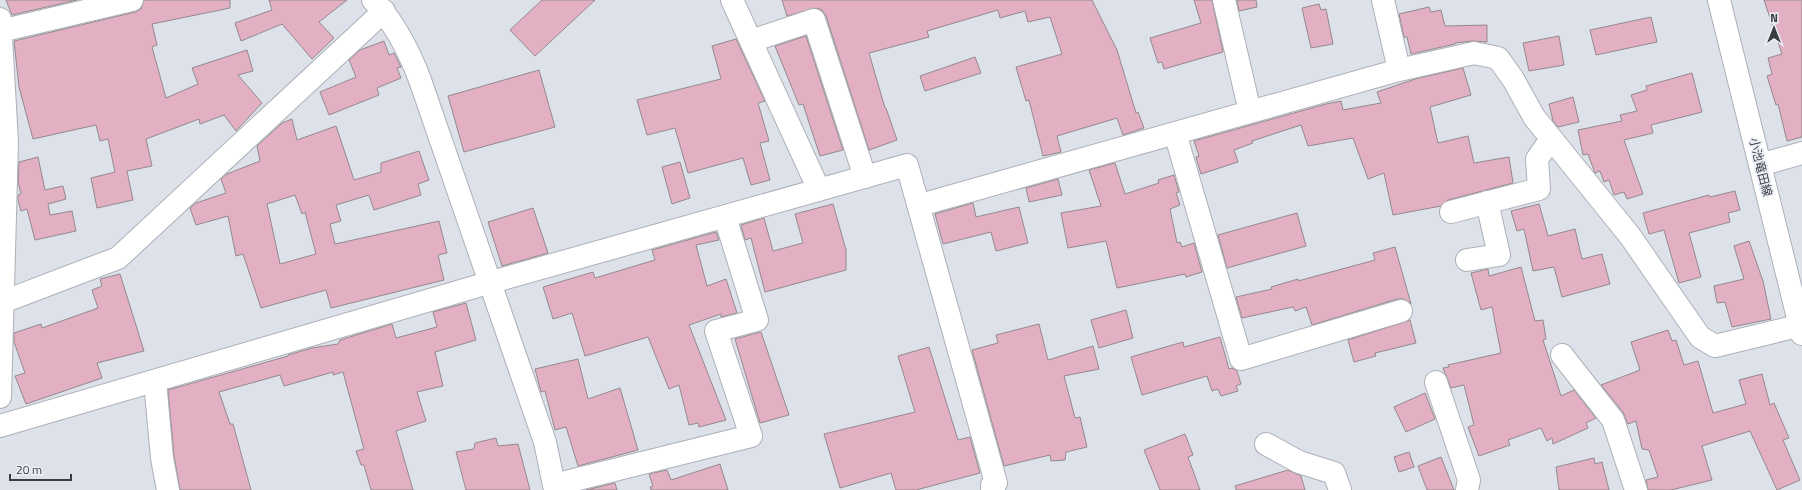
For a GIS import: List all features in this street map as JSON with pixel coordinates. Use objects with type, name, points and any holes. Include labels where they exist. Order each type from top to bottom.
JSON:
[{"type":"street","points":[[0,397],[4,144],[1,27],[132,0]]},
{"type":"street","points":[[732,0],[819,190]]},
{"type":"street","points":[[1224,0],[1250,112]]},
{"type":"street","points":[[1383,0],[1399,70]]},
{"type":"street","name":"小池竜田線","points":[[1719,0],[1801,328]]},
{"type":"street","points":[[1,302],[118,258],[378,6],[408,49],[420,80],[488,283],[544,442],[554,488],[751,436],[716,331],[757,320],[725,217]]},
{"type":"street","points":[[751,41],[814,20],[865,177]]},
{"type":"street","points":[[920,205],[1399,70],[1474,53],[1498,58],[1513,79],[1534,117],[1630,236],[1700,337],[1715,346],[1801,328]]},
{"type":"street","points":[[1175,133],[1241,359],[1401,312]]},
{"type":"street","points":[[1451,212],[1539,188],[1537,159],[1551,139]]},
{"type":"street","points":[[1760,165],[1802,153]]},
{"type":"street","points":[[0,426],[488,283],[907,165],[920,205],[996,482],[987,488]]},
{"type":"street","points":[[1467,260],[1499,255],[1487,202]]},
{"type":"street","points":[[1562,355],[1613,420],[1636,490]]},
{"type":"street","points":[[154,381],[162,458],[168,490]]},
{"type":"street","points":[[1436,382],[1468,480],[1467,490]]},
{"type":"street","points":[[1266,444],[1299,462],[1334,473],[1340,490]]},
{"type":"building","points":[[6,0],[77,0],[12,15]]},
{"type":"building","points":[[144,0],[230,0],[230,8],[152,24],[157,45],[152,47],[166,98],[198,84],[192,68],[247,50],[253,71],[238,75],[262,103],[236,131],[224,115],[200,124],[199,119],[146,139],[152,166],[127,171],[133,200],[97,208],[91,178],[115,172],[108,139],[100,141],[96,125],[33,139],[19,87],[14,41],[135,12],[141,9]]},
{"type":"building","points":[[269,0],[347,0],[319,22],[334,38],[312,59],[282,24],[241,41],[235,23],[272,10]]},
{"type":"building","points":[[542,0],[595,0],[535,56],[510,30]]},
{"type":"building","points":[[782,0],[1092,0],[1117,50],[1136,113],[1138,112],[1144,128],[1123,135],[1117,118],[1057,136],[1061,152],[1043,156],[1029,100],[1026,101],[1016,67],[1062,54],[1050,17],[1028,22],[1025,11],[1000,18],[998,10],[927,31],[929,37],[869,53],[885,108],[897,140],[869,150],[826,16],[822,10],[816,8],[787,16]]},
{"type":"building","points":[[1194,0],[1212,0],[1223,52],[1164,69],[1162,62],[1158,63],[1150,38],[1201,23]]},
{"type":"building","points":[[1237,0],[1256,0],[1257,7],[1239,11]]},
{"type":"building","points":[[1764,0],[1802,0],[1802,137],[1787,141],[1778,104],[1776,105],[1767,76],[1772,74],[1768,58],[1782,54]]},
{"type":"building","points":[[1319,4],[1321,10],[1326,9],[1333,44],[1311,48],[1302,8]]},
{"type":"building","points":[[1429,7],[1431,12],[1441,10],[1445,26],[1487,25],[1487,42],[1472,41],[1455,43],[1411,54],[1407,37],[1404,37],[1399,14]]},
{"type":"building","points":[[1651,17],[1657,42],[1596,55],[1590,30]]},
{"type":"building","points":[[806,36],[843,150],[820,156],[803,104],[799,105],[775,46]]},
{"type":"building","points":[[1559,36],[1564,65],[1529,71],[1523,43]]},
{"type":"building","points":[[736,39],[765,101],[758,103],[769,141],[760,143],[770,180],[751,185],[743,158],[688,173],[675,128],[647,135],[637,100],[721,79],[712,46]]},
{"type":"building","points":[[384,41],[389,55],[394,53],[401,67],[397,68],[401,78],[377,88],[379,95],[329,115],[320,92],[356,77],[349,60],[360,50]]},
{"type":"building","points":[[975,57],[981,73],[925,91],[920,76]]},
{"type":"building","points":[[1463,68],[1471,95],[1430,107],[1438,143],[1468,136],[1474,163],[1509,157],[1513,183],[1448,200],[1441,206],[1393,215],[1384,173],[1368,179],[1353,138],[1308,146],[1301,125],[1252,141],[1253,143],[1234,150],[1238,162],[1201,174],[1196,157],[1199,156],[1194,141],[1326,104],[1341,101],[1343,110],[1381,103],[1377,92],[1415,79]]},
{"type":"building","points":[[539,70],[555,127],[464,152],[448,96]]},
{"type":"building","points":[[1692,73],[1702,112],[1651,125],[1653,133],[1624,140],[1643,194],[1627,199],[1624,192],[1614,195],[1609,180],[1604,182],[1600,171],[1595,173],[1588,154],[1583,155],[1578,130],[1622,121],[1620,115],[1637,111],[1631,95],[1647,90],[1646,86]]},
{"type":"building","points":[[1573,97],[1579,122],[1558,127],[1553,121],[1549,104]]},
{"type":"building","points":[[292,119],[297,140],[336,126],[354,180],[381,172],[381,163],[419,151],[429,180],[418,184],[421,195],[374,210],[369,195],[336,205],[341,221],[330,224],[335,244],[439,221],[447,253],[438,255],[444,280],[331,308],[326,290],[261,308],[243,254],[236,256],[228,216],[196,225],[190,208],[196,203],[226,193],[221,179],[227,174],[260,161],[257,146],[282,123]],"holes":[[[295,195],[302,214],[305,212],[316,254],[280,264],[267,204]]]},
{"type":"building","points":[[38,157],[45,190],[63,186],[66,199],[48,204],[50,215],[72,211],[76,231],[35,240],[27,209],[21,211],[18,200],[18,195],[21,194],[18,182],[19,162]]},
{"type":"building","points":[[680,162],[690,198],[672,204],[662,167]]},
{"type":"building","points":[[1115,163],[1125,194],[1159,183],[1158,180],[1174,175],[1179,192],[1176,193],[1180,205],[1170,209],[1177,243],[1180,242],[1182,247],[1194,243],[1202,272],[1186,277],[1185,274],[1117,288],[1106,241],[1068,248],[1061,213],[1101,206],[1089,170]]},
{"type":"building","points":[[1058,179],[1062,195],[1029,202],[1026,188]]},
{"type":"building","points":[[1735,191],[1740,210],[1728,213],[1730,222],[1689,233],[1701,277],[1679,283],[1664,230],[1649,234],[1643,213],[1709,195],[1710,197]]},
{"type":"building","points":[[973,203],[976,217],[1019,207],[1028,243],[996,251],[991,232],[943,244],[935,214]]},
{"type":"building","points":[[833,204],[846,250],[846,270],[765,292],[751,238],[745,240],[741,225],[764,218],[773,251],[803,243],[795,214]]},
{"type":"building","points":[[1539,204],[1548,236],[1575,229],[1582,259],[1602,254],[1610,284],[1562,297],[1554,267],[1533,271],[1524,229],[1517,231],[1511,211]]},
{"type":"building","points":[[533,208],[548,253],[502,266],[488,222]]},
{"type":"building","points":[[1297,213],[1306,246],[1227,268],[1218,235]]},
{"type":"building","points":[[716,232],[719,240],[696,245],[707,286],[726,279],[737,313],[721,317],[721,314],[689,325],[726,420],[699,427],[698,423],[689,425],[679,385],[669,389],[648,337],[585,356],[572,313],[553,319],[543,287],[593,272],[595,278],[655,260],[652,250]]},
{"type":"building","points":[[1749,241],[1763,281],[1771,319],[1732,327],[1725,302],[1717,303],[1714,286],[1744,279],[1734,246]]},
{"type":"building","points":[[1395,247],[1411,304],[1404,299],[1397,299],[1312,325],[1306,307],[1295,311],[1293,307],[1242,318],[1236,297],[1272,289],[1271,287],[1298,279],[1298,281],[1375,260],[1373,253]]},
{"type":"building","points":[[1521,267],[1535,321],[1543,320],[1546,339],[1543,340],[1561,396],[1574,390],[1596,418],[1586,423],[1588,428],[1553,444],[1552,438],[1547,441],[1541,428],[1508,440],[1510,445],[1479,456],[1468,427],[1474,425],[1464,385],[1451,388],[1443,368],[1449,367],[1448,365],[1501,353],[1492,307],[1481,310],[1471,273],[1488,269],[1489,276]]},
{"type":"building","points":[[120,274],[144,351],[97,363],[102,378],[26,404],[15,376],[25,373],[14,342],[14,333],[41,324],[42,328],[98,308],[92,290],[102,286],[100,279]]},
{"type":"building","points":[[466,303],[476,340],[435,352],[443,386],[417,392],[426,421],[396,431],[413,490],[371,490],[364,465],[361,465],[356,451],[364,449],[343,372],[333,375],[333,372],[284,386],[280,375],[219,392],[230,424],[233,424],[251,490],[180,490],[174,456],[168,390],[312,348],[338,344],[340,340],[392,324],[396,338],[437,327],[433,312]]},
{"type":"building","points":[[1126,310],[1133,338],[1099,348],[1091,320]]},
{"type":"building","points":[[1410,320],[1416,343],[1375,353],[1376,356],[1354,362],[1348,340]]},
{"type":"building","points":[[1039,324],[1048,360],[1093,346],[1099,369],[1064,376],[1075,418],[1080,417],[1087,447],[1066,452],[1065,460],[1051,461],[1050,455],[1004,466],[972,350],[998,343],[996,335]]},
{"type":"building","points":[[1668,330],[1672,341],[1676,340],[1684,365],[1698,361],[1713,413],[1746,404],[1739,380],[1762,374],[1770,405],[1774,403],[1789,438],[1783,440],[1800,480],[1777,490],[1750,431],[1702,446],[1712,480],[1671,490],[1648,490],[1646,480],[1658,477],[1649,450],[1642,449],[1636,421],[1628,424],[1623,412],[1601,385],[1640,370],[1631,342]]},
{"type":"building","points":[[761,332],[789,415],[760,423],[735,339]]},
{"type":"building","points":[[1220,337],[1229,369],[1232,368],[1237,371],[1241,384],[1236,386],[1238,391],[1221,396],[1218,389],[1212,391],[1207,376],[1142,395],[1131,357],[1183,342],[1184,347]]},
{"type":"building","points":[[929,347],[958,440],[970,437],[980,473],[916,490],[896,490],[891,473],[840,488],[824,434],[915,412],[898,356]]},
{"type":"building","points":[[578,359],[588,399],[620,388],[638,450],[578,466],[566,427],[555,430],[545,391],[541,392],[535,369]]},
{"type":"building","points":[[1425,393],[1435,419],[1406,432],[1394,407]]},
{"type":"building","points":[[1185,434],[1193,455],[1188,457],[1200,490],[1160,490],[1144,450]]},
{"type":"building","points":[[496,438],[498,446],[518,444],[530,490],[466,490],[456,452],[474,449],[475,443]]},
{"type":"building","points":[[1409,452],[1414,467],[1399,472],[1394,457]]},
{"type":"building","points":[[1441,457],[1454,490],[1427,490],[1418,466]]},
{"type":"building","points":[[1594,458],[1595,464],[1602,462],[1609,490],[1559,490],[1556,467]]},
{"type":"building","points":[[720,464],[728,490],[651,490],[650,487],[653,486],[649,474],[667,470],[671,480]]},
{"type":"building","points":[[1288,470],[1301,476],[1305,490],[1236,490],[1235,486]]},
{"type":"building","points":[[615,483],[617,490],[586,490]]}]
